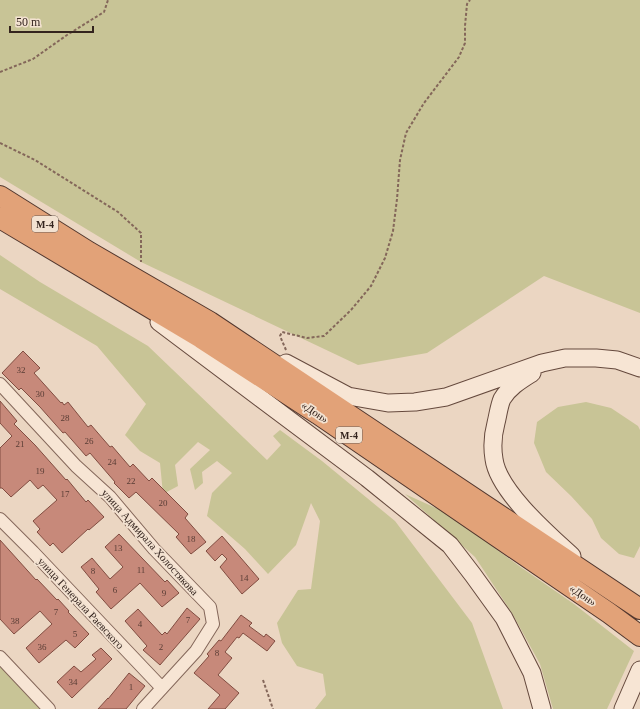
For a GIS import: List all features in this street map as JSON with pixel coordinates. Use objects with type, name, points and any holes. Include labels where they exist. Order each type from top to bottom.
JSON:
[{"type":"highway","name":"«Дон»","points":[[0,196],[89,252],[210,322],[640,609]]},
{"type":"highway","name":"«Дон»","points":[[0,218],[201,338],[305,406],[609,613],[640,636]]},
{"type":"main road","points":[[82,267],[166,327],[361,473],[450,545],[504,618],[532,673],[542,709]]},
{"type":"main road","points":[[210,322],[348,396],[388,403],[415,402],[446,397],[542,363],[565,358],[617,360],[640,368]]},
{"type":"main road","points":[[596,358],[568,360],[551,364],[533,372],[515,384],[502,399],[493,434],[494,460],[502,479],[515,498],[539,526],[602,583]]},
{"type":"main road","points":[[623,709],[640,670]]},
{"type":"street","name":"улица Адмирала Холостякова","points":[[0,384],[76,466],[110,496],[154,549],[210,607],[214,624],[196,651],[143,709]]},
{"type":"street","name":"улица Генерала Раевского","points":[[0,519],[162,688]]},
{"type":"street","points":[[0,657],[49,709]]},
{"type":"path","points":[[0,72],[33,59],[67,35],[104,12],[108,0]]},
{"type":"path","points":[[292,367],[280,336],[282,332],[307,338],[324,336],[351,310],[371,286],[385,258],[393,231],[400,160],[406,133],[424,103],[459,58],[465,43],[467,4],[470,0]]},
{"type":"path","points":[[0,143],[35,160],[118,212],[141,233],[141,262]]},
{"type":"path","points":[[263,680],[273,709]]},
{"type":"shaded area","points":[[0,0],[640,0],[640,313],[544,276],[427,353],[358,365],[141,262],[0,177]]},
{"type":"shaded area","points":[[0,255],[40,282],[148,346],[267,460],[281,445],[273,436],[280,430],[322,461],[395,521],[472,623],[503,709],[315,709],[326,695],[323,674],[297,666],[282,643],[277,623],[298,590],[311,589],[320,521],[311,503],[296,545],[268,574],[245,549],[207,516],[212,493],[232,473],[217,461],[202,472],[203,483],[195,490],[190,469],[210,450],[198,442],[175,465],[178,486],[163,494],[160,463],[140,451],[125,435],[146,404],[97,346],[0,289]]},
{"type":"shaded area","points":[[586,402],[611,408],[638,426],[640,430],[640,546],[634,558],[619,554],[601,538],[592,519],[546,472],[534,443],[537,422],[558,407]]},
{"type":"shaded area","points":[[405,494],[447,513],[574,604],[634,651],[607,709],[553,709],[540,664],[512,613],[475,557]]},
{"type":"shaded area","points":[[0,667],[16,679],[43,709],[0,709]]},
{"type":"building","points":[[23,351],[40,368],[34,373],[61,403],[62,402],[64,405],[68,402],[88,427],[91,425],[130,467],[133,464],[149,481],[152,478],[188,514],[185,518],[206,542],[191,554],[176,537],[179,534],[136,492],[129,498],[114,483],[115,482],[90,453],[86,456],[65,432],[63,433],[21,388],[19,390],[2,373]]},
{"type":"building","points":[[0,401],[17,421],[14,424],[66,480],[67,479],[86,502],[88,500],[104,517],[89,530],[88,529],[62,553],[53,543],[50,546],[37,532],[40,529],[33,521],[57,500],[43,485],[38,489],[30,480],[11,497],[2,488],[0,488],[0,448],[12,436],[0,423]]},
{"type":"building","points":[[119,534],[165,582],[167,580],[179,593],[162,607],[140,583],[111,609],[96,592],[99,589],[81,567],[92,558],[110,579],[123,567],[105,547]]},
{"type":"building","points":[[222,536],[259,579],[242,594],[220,567],[227,559],[222,554],[215,561],[206,551]]},
{"type":"building","points":[[0,540],[36,580],[37,579],[57,600],[58,599],[89,634],[75,648],[66,640],[39,663],[26,648],[52,624],[40,611],[14,634],[0,619]]},
{"type":"building","points":[[187,608],[200,619],[160,665],[143,650],[147,646],[125,621],[138,609],[162,635],[165,632],[167,634]]},
{"type":"building","points":[[241,615],[252,623],[249,626],[264,637],[266,634],[275,641],[267,651],[243,633],[239,638],[237,637],[225,652],[232,658],[218,675],[239,693],[225,709],[208,709],[220,695],[194,673],[209,656],[207,654],[219,640],[221,641]]},
{"type":"building","points":[[101,648],[112,659],[72,698],[57,682],[74,666],[81,672],[96,659],[92,655]]},
{"type":"building","points":[[129,673],[145,686],[126,709],[98,709],[108,699]]}]
